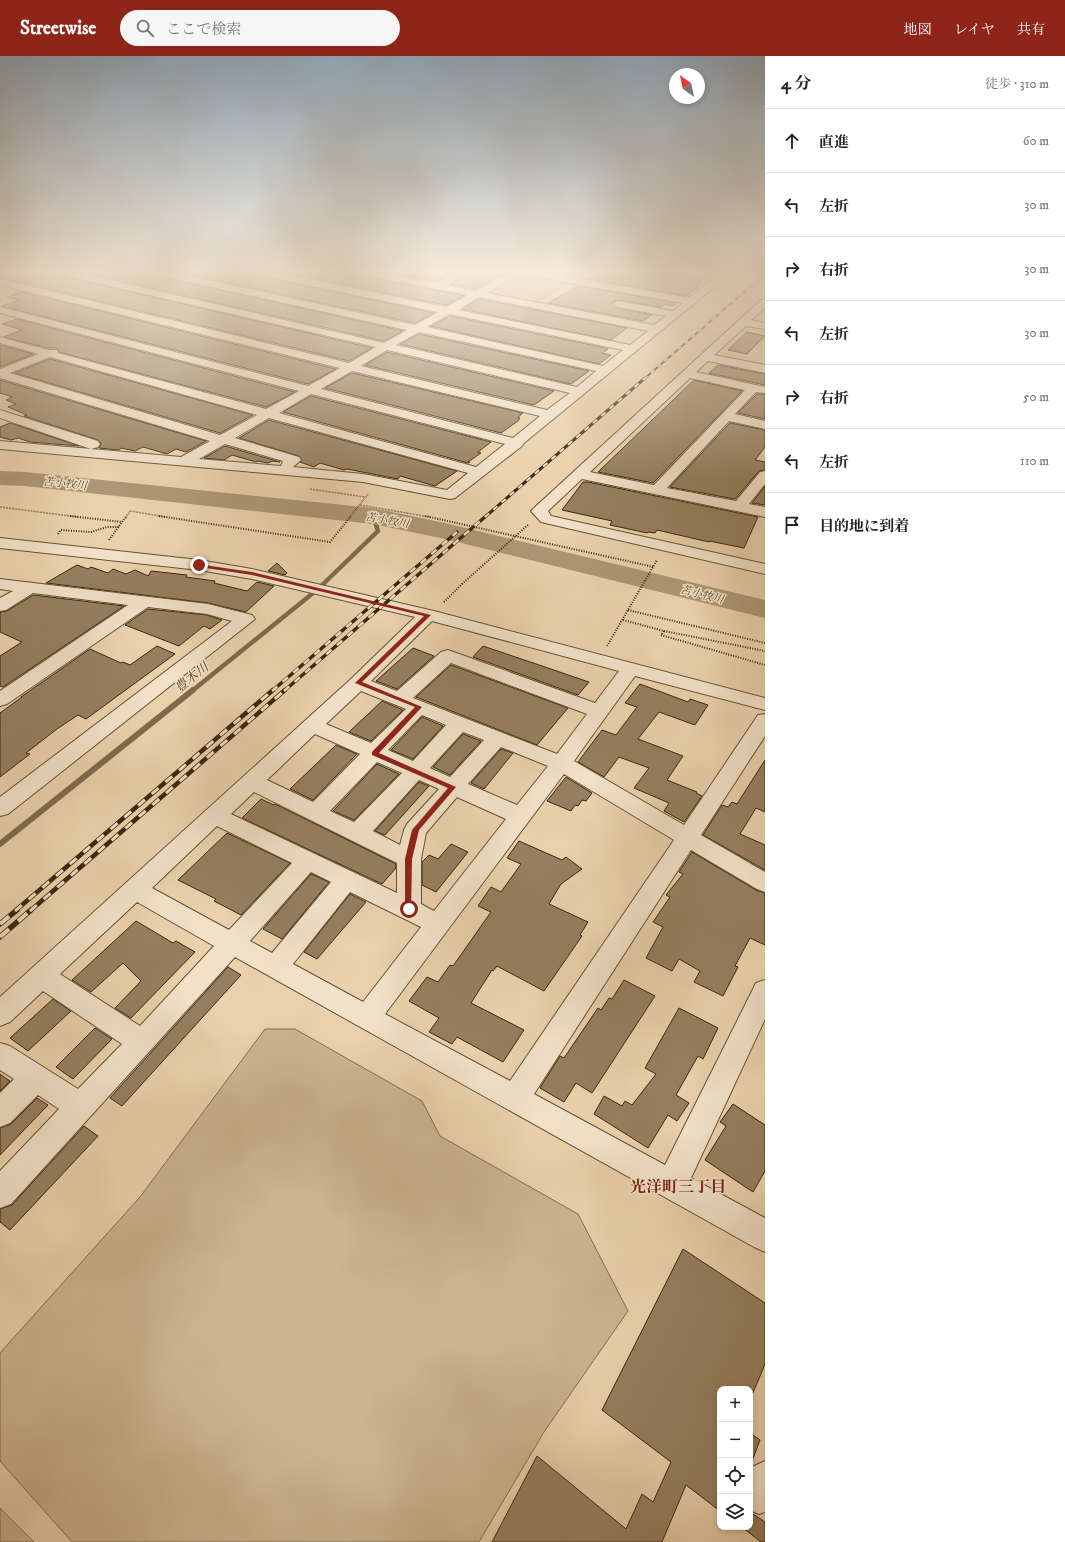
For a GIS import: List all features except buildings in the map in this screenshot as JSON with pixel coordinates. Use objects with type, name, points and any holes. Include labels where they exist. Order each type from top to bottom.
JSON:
[{"type":"street","points":[[0,374],[82,339]]},
{"type":"street","points":[[115,339],[517,443]]},
{"type":"street","points":[[238,339],[550,415]]},
{"type":"street","points":[[357,339],[579,391]]},
{"type":"street","points":[[183,462],[398,339]]},
{"type":"street","points":[[469,339],[606,370]]},
{"type":"street","points":[[585,339],[632,349]]},
{"type":"street","points":[[0,445],[380,480],[450,495],[517,443],[644,339]]},
{"type":"street","points":[[725,339],[539,511],[546,519],[765,569]]},
{"type":"street","points":[[0,340],[478,472]]},
{"type":"street","points":[[418,364],[431,357]]},
{"type":"street","points":[[706,357],[765,369]]},
{"type":"street","points":[[0,374],[294,460],[281,470]]},
{"type":"street","points":[[687,374],[759,389]]},
{"type":"street","points":[[658,489],[726,416],[759,389]]},
{"type":"street","points":[[0,414],[93,444],[81,452]]},
{"type":"street","points":[[726,416],[765,425]]},
{"type":"street","points":[[580,474],[765,512]]},
{"type":"street","points":[[740,506],[765,475]]},
{"type":"street","points":[[0,543],[199,565],[252,574],[340,595],[433,611],[631,668],[765,704]]},
{"type":"street","points":[[0,584],[208,609],[246,619],[0,808]]},
{"type":"street","points":[[0,606],[29,588]]},
{"type":"street","points":[[0,700],[146,601]]},
{"type":"street","points":[[0,1014],[135,890],[250,781],[358,683],[433,611]]},
{"type":"street","points":[[315,813],[374,753],[410,703],[448,656],[599,712]]},
{"type":"street","points":[[366,1018],[521,816],[631,668]]},
{"type":"street","points":[[358,683],[561,763],[765,883]]},
{"type":"street","points":[[515,1098],[688,839],[765,720]]},
{"type":"street","points":[[357,834],[460,723]]},
{"type":"street","points":[[311,725],[521,816]]},
{"type":"street","points":[[409,909],[408,859],[415,830],[497,738]]},
{"type":"street","points":[[250,781],[408,859]]},
{"type":"street","points":[[214,815],[439,924]]},
{"type":"street","points":[[0,1193],[233,944],[308,860]]},
{"type":"street","points":[[275,967],[347,879]]},
{"type":"street","points":[[135,890],[765,1236]]},
{"type":"street","points":[[42,976],[142,1042]]},
{"type":"street","points":[[672,1184],[765,991]]},
{"type":"street","points":[[0,1055],[81,1107]]},
{"type":"street","points":[[0,1113],[35,1078]]},
{"type":"path","points":[[107,542],[130,511],[330,542],[369,492]]},
{"type":"path","points":[[359,505],[436,518],[654,567]]},
{"type":"path","points":[[0,507],[122,522]]},
{"type":"path","points":[[433,611],[529,524]]},
{"type":"path","points":[[56,537],[61,530],[91,532],[107,527],[119,527]]},
{"type":"path","points":[[607,646],[657,560]]},
{"type":"path","points":[[628,610],[765,644]]},
{"type":"path","points":[[623,620],[664,631],[765,651]]},
{"type":"path","points":[[664,631],[661,635],[765,665]]},
{"type":"shaded area","points":[[0,473],[30,476],[21,479],[0,480]]},
{"type":"shaded area","points":[[265,1029],[295,1029],[422,1101],[440,1136],[578,1214],[628,1311],[544,1432],[479,1542],[72,1542],[0,1461],[0,1353],[140,1197]]},
{"type":"shaded area","points":[[0,1508],[34,1542],[0,1542]]},
{"type":"waterway","name":"苫小牧川","points":[[0,478],[25,479],[373,516],[445,531],[765,609]]},
{"type":"waterway","name":"豊木川","points":[[192,691],[318,589],[378,531],[373,516]]},
{"type":"waterway","name":"豊木川","points":[[0,844],[193,690]]},
{"type":"railway","points":[[644,379],[690,339]]},
{"type":"railway","points":[[485,517],[645,378]]},
{"type":"railway","points":[[284,691],[486,516]]},
{"type":"railway","points":[[272,691],[457,532]]},
{"type":"railway","points":[[15,911],[273,690]]},
{"type":"railway","points":[[30,911],[285,690]]},
{"type":"railway","points":[[0,924],[17,910]]},
{"type":"railway","points":[[0,937],[31,910]]},
{"type":"district","name":"光洋町三丁目","points":[[678,1186]]},
{"type":"route","points":[[199,565],[252,574],[428,615],[358,683],[419,707],[374,753],[453,787],[415,830],[408,859],[409,909]]}]
